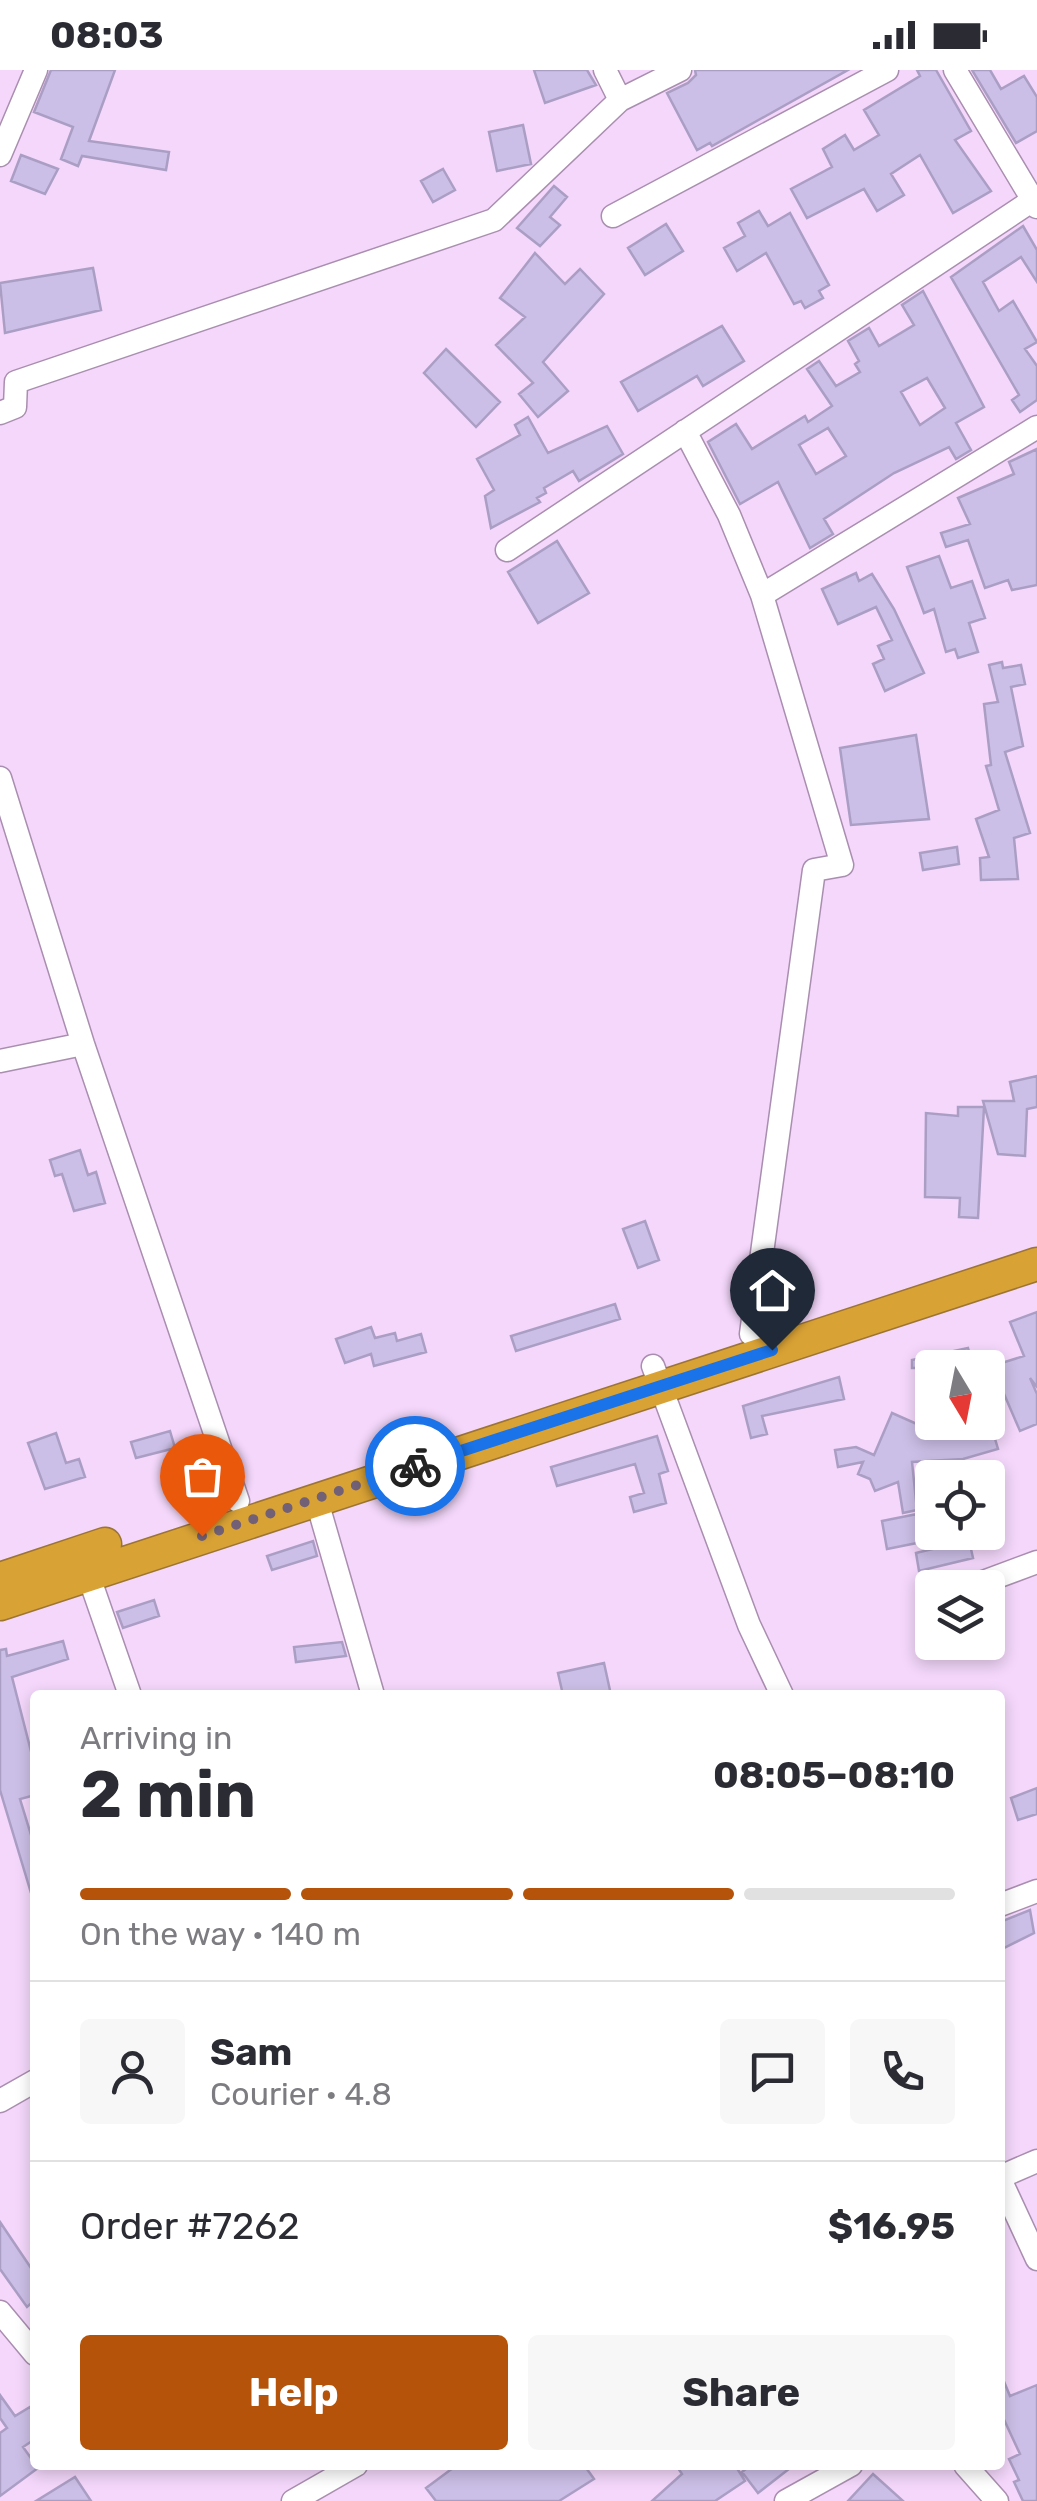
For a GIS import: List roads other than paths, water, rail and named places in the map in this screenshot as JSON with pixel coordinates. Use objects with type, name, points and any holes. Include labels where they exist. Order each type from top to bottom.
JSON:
[{"type":"highway","points":[[0,1604],[316,1498],[656,1376],[751,1334],[1037,1242]]},
{"type":"highway","points":[[0,1579],[238,1500],[1037,1264]]},
{"type":"street","points":[[0,155],[36,70]]},
{"type":"street","points":[[605,70],[620,100]]},
{"type":"street","points":[[0,413],[14,407],[16,382],[494,220],[620,100],[680,70]]},
{"type":"street","points":[[612,216],[887,70]]},
{"type":"street","points":[[507,550],[1033,192],[956,70]]},
{"type":"street","points":[[762,595],[1037,427]]},
{"type":"street","points":[[685,431],[729,515],[762,595],[842,866],[814,870],[751,1334]]},
{"type":"street","points":[[0,778],[83,1044],[238,1500]]},
{"type":"street","points":[[0,1061],[83,1044]]},
{"type":"street","points":[[656,1376],[749,1625],[780,1690]]},
{"type":"street","points":[[316,1498],[373,1690]]},
{"type":"street","points":[[1005,1574],[1037,1562]]},
{"type":"street","points":[[88,1574],[128,1690]]},
{"type":"street","points":[[1005,1903],[1037,1890]]},
{"type":"street","points":[[0,2100],[30,2083]]},
{"type":"street","points":[[1005,2176],[1037,2161]]},
{"type":"street","points":[[1005,2189],[1037,2259]]},
{"type":"street","points":[[0,2312],[30,2348]]},
{"type":"street","points":[[293,2501],[347,2470]]},
{"type":"street","points":[[786,2501],[842,2470]]},
{"type":"street","points":[[969,2470],[997,2501]]}]
